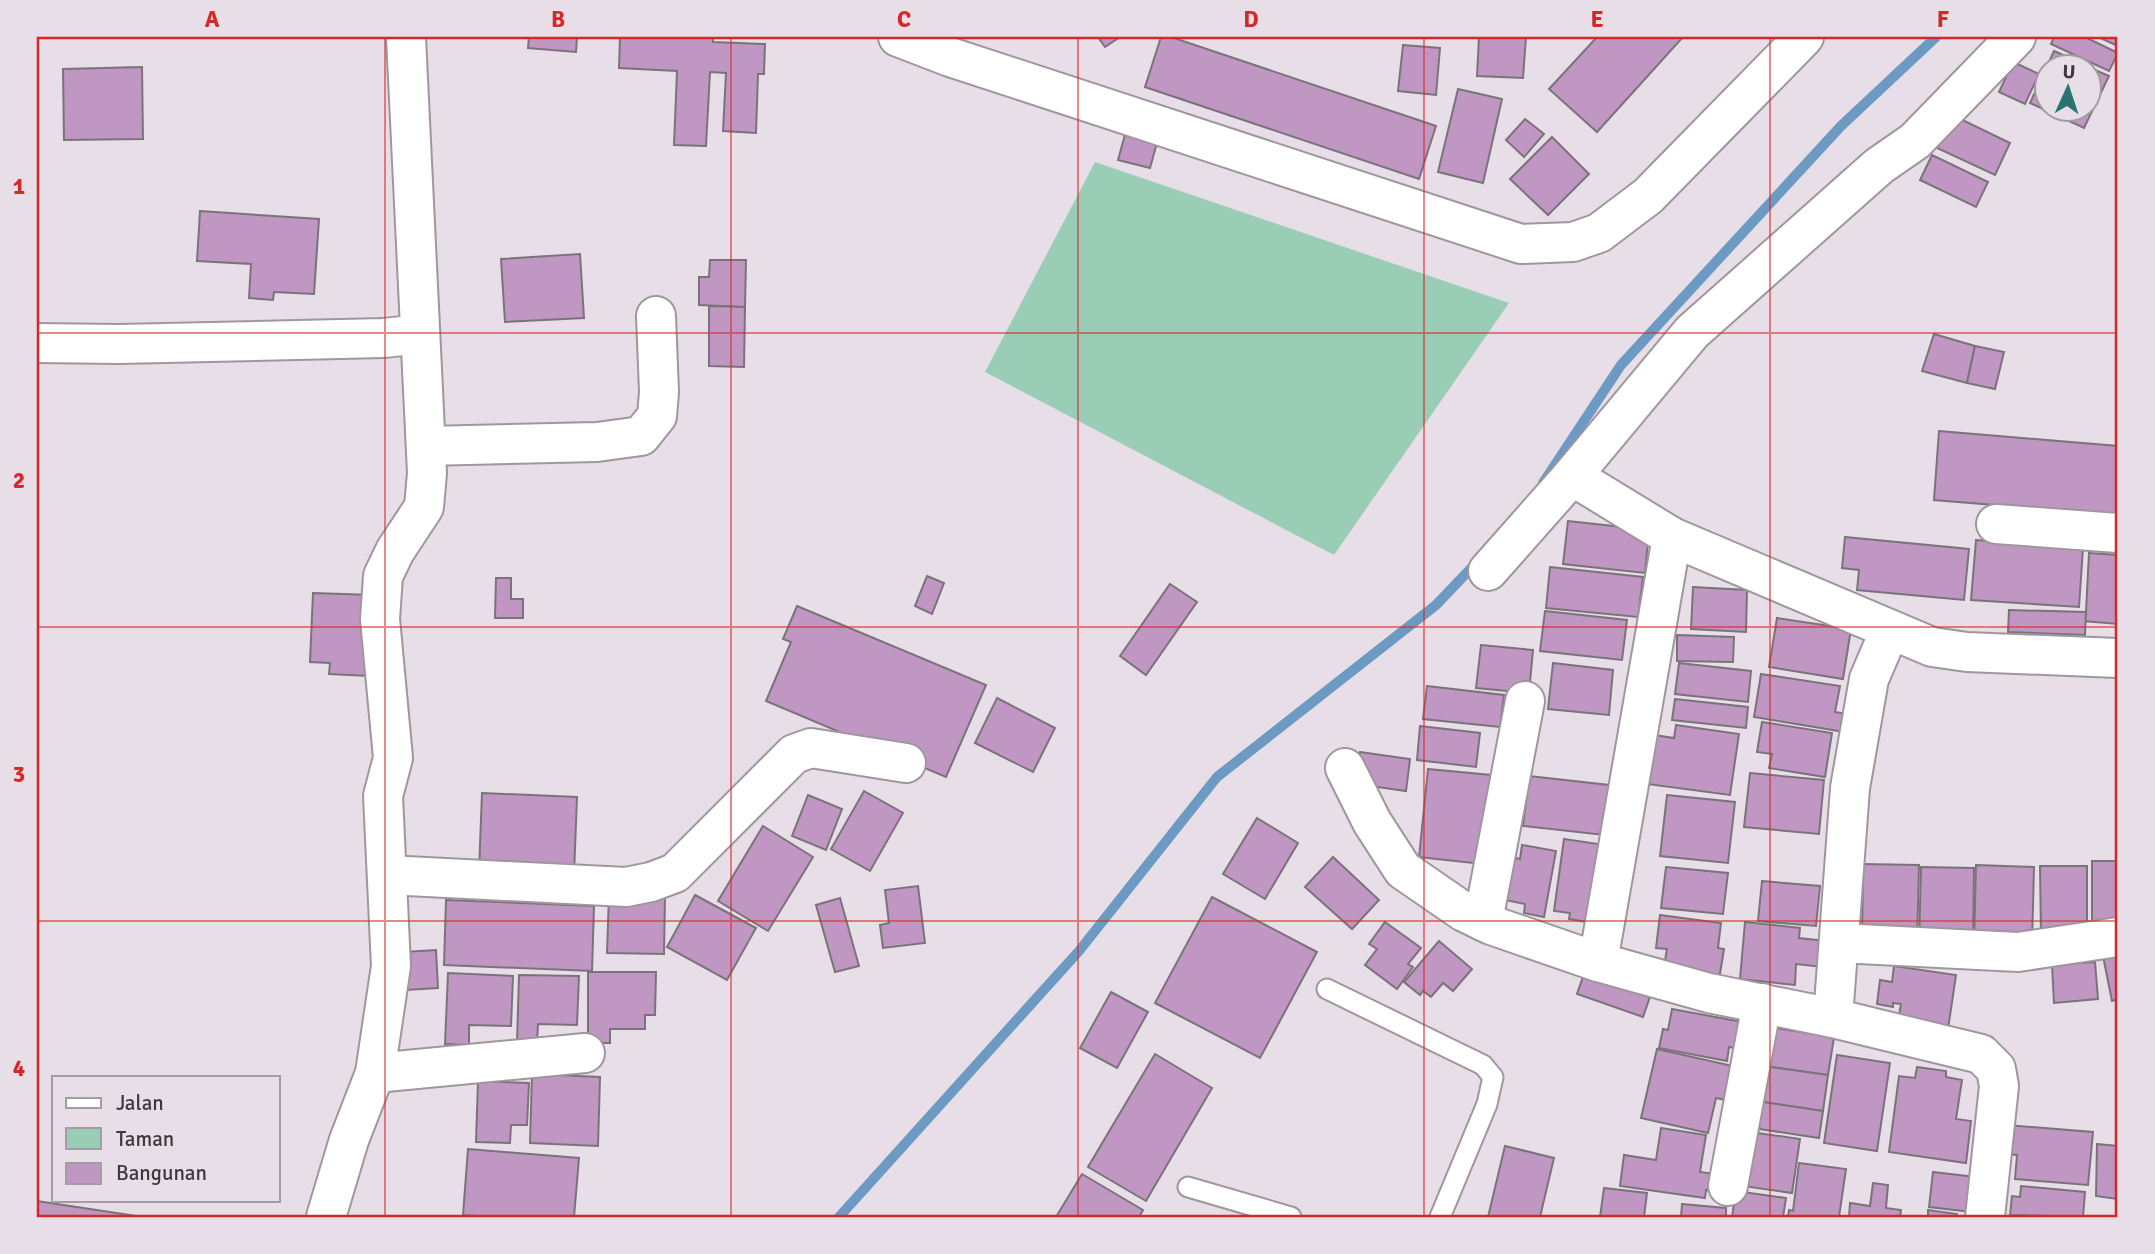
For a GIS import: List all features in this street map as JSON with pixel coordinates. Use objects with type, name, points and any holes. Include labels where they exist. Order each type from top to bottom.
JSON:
[{"type":"street","points":[[326,1217],[349,1140],[375,1073],[391,966],[383,796],[393,758],[380,619],[383,576],[395,551],[424,507],[427,473],[426,446],[389,337],[406,37]]},
{"type":"street","points":[[898,37],[976,51],[1521,244],[1544,245],[1573,242],[1600,233],[1648,196],[1804,37]]},
{"type":"street","points":[[1488,571],[1572,476],[1692,332],[1879,166],[1914,141],[2016,37]]},
{"type":"street","points":[[426,446],[597,442],[641,436],[657,416],[656,316]]},
{"type":"street","points":[[37,343],[389,337]]},
{"type":"street","points":[[1572,476],[1672,537],[1932,647],[1967,652],[2118,658]]},
{"type":"street","points":[[1996,524],[2118,533]]},
{"type":"street","points":[[1598,962],[1672,537]]},
{"type":"street","points":[[1833,1018],[1850,788],[1869,679],[1890,630]]},
{"type":"street","points":[[1483,921],[1525,701]]},
{"type":"street","points":[[387,875],[626,887],[651,882],[675,873],[794,754],[811,748],[906,762]]},
{"type":"street","points":[[1345,768],[1372,822],[1403,870],[1464,912],[1483,921],[1598,962],[1709,993],[1833,1018],[1981,1054],[1996,1069],[1999,1095],[1985,1217]]},
{"type":"street","points":[[1839,943],[2018,952],[2118,937]]},
{"type":"street","points":[[1728,1186],[1762,1003]]},
{"type":"street","points":[[375,1073],[585,1053]]},
{"type":"lane","points":[[1327,989],[1483,1065],[1493,1077],[1487,1104],[1440,1217]]},
{"type":"lane","points":[[1188,1187],[1291,1217]]},
{"type":"green space","points":[[1095,162],[1509,303],[1334,555],[985,372]]},
{"type":"building","points":[[529,37],[577,37],[576,52],[528,48]]},
{"type":"building","points":[[620,37],[713,37],[713,42],[765,44],[764,74],[758,74],[756,133],[723,131],[726,73],[710,72],[706,146],[674,145],[677,71],[619,68]]},
{"type":"building","points":[[1098,37],[1120,37],[1105,47]]},
{"type":"building","points":[[1161,37],[1171,37],[1436,126],[1419,179],[1145,87]]},
{"type":"building","points":[[1479,37],[1526,37],[1523,78],[1477,76]]},
{"type":"building","points":[[1597,37],[1683,37],[1597,132],[1549,89]]},
{"type":"building","points":[[2054,37],[2085,37],[2118,53],[2109,71],[2102,68],[2102,52],[2068,52],[2051,44]]},
{"type":"building","points":[[2098,37],[2118,37],[2118,46]]},
{"type":"building","points":[[1403,45],[1440,48],[1436,95],[1398,91]]},
{"type":"building","points":[[2013,62],[2032,71],[2032,89],[2025,104],[1999,92]]},
{"type":"building","points":[[142,67],[143,139],[64,140],[63,69]]},
{"type":"building","points":[[2102,73],[2109,76],[2102,91]]},
{"type":"building","points":[[1458,89],[1502,99],[1483,183],[1438,172]]},
{"type":"building","points":[[1950,114],[2010,143],[1995,175],[1935,147]]},
{"type":"building","points":[[1525,119],[1544,134],[1524,157],[1506,140]]},
{"type":"building","points":[[2071,122],[2087,122],[2084,128]]},
{"type":"building","points":[[1126,131],[1158,139],[1150,168],[1118,160]]},
{"type":"building","points":[[1552,137],[1589,174],[1548,215],[1510,179]]},
{"type":"building","points":[[1932,155],[1988,182],[1976,207],[1920,180]]},
{"type":"building","points":[[200,211],[319,219],[314,294],[274,292],[273,300],[249,298],[251,264],[197,261]]},
{"type":"building","points":[[580,254],[584,318],[505,322],[501,259]]},
{"type":"building","points":[[710,260],[746,260],[745,307],[699,305],[699,277],[709,277]]},
{"type":"building","points":[[709,306],[745,307],[744,367],[709,366]]},
{"type":"building","points":[[1934,334],[1975,346],[1967,383],[1922,371]]},
{"type":"building","points":[[1975,346],[2004,352],[1995,389],[1967,383]]},
{"type":"building","points":[[1939,431],[2118,446],[2118,515],[1934,500]]},
{"type":"building","points":[[1568,521],[1649,530],[1645,573],[1563,564]]},
{"type":"building","points":[[1845,537],[1969,549],[1964,600],[1857,590],[1859,570],[1842,568]]},
{"type":"building","points":[[1976,540],[2083,548],[2079,607],[1971,600]]},
{"type":"building","points":[[2089,553],[2118,555],[2118,624],[2083,621],[2086,612]]},
{"type":"building","points":[[1550,567],[1643,577],[1638,617],[1546,608]]},
{"type":"building","points":[[927,576],[944,583],[932,614],[915,606]]},
{"type":"building","points":[[496,578],[511,578],[511,599],[523,599],[523,618],[495,618]]},
{"type":"building","points":[[1170,584],[1197,602],[1146,675],[1120,656]]},
{"type":"building","points":[[1693,587],[1747,590],[1746,632],[1691,629]]},
{"type":"building","points":[[313,593],[373,595],[369,676],[329,674],[330,663],[310,662]]},
{"type":"building","points":[[797,606],[986,685],[946,777],[766,701],[791,642],[783,639]]},
{"type":"building","points":[[2009,610],[2086,612],[2085,635],[2008,632]]},
{"type":"building","points":[[1545,611],[1627,620],[1622,660],[1540,651]]},
{"type":"building","points":[[1777,618],[1851,629],[1843,679],[1769,667]]},
{"type":"building","points":[[1677,635],[1734,637],[1733,662],[1677,661]]},
{"type":"building","points":[[1481,645],[1533,650],[1529,693],[1476,688]]},
{"type":"building","points":[[1553,663],[1613,670],[1609,715],[1548,709]]},
{"type":"building","points":[[1679,663],[1751,671],[1748,702],[1675,694]]},
{"type":"building","points":[[1761,674],[1840,686],[1835,712],[1854,715],[1851,733],[1754,717]]},
{"type":"building","points":[[1427,686],[1504,695],[1500,727],[1423,719]]},
{"type":"building","points":[[997,698],[1055,728],[1033,772],[975,743]]},
{"type":"building","points":[[1675,699],[1748,707],[1746,728],[1672,720]]},
{"type":"building","points":[[1762,722],[1832,733],[1825,777],[1769,768],[1772,754],[1757,752]]},
{"type":"building","points":[[1676,725],[1739,734],[1730,795],[1647,784],[1654,735],[1674,738]]},
{"type":"building","points":[[1420,726],[1480,733],[1476,767],[1417,760]]},
{"type":"building","points":[[1360,752],[1410,759],[1406,791],[1356,784]]},
{"type":"building","points":[[1428,769],[1491,775],[1482,864],[1419,857]]},
{"type":"building","points":[[1750,773],[1824,780],[1819,834],[1744,827]]},
{"type":"building","points":[[1529,776],[1609,785],[1604,835],[1523,826]]},
{"type":"building","points":[[864,791],[903,813],[870,871],[831,849]]},
{"type":"building","points":[[482,793],[577,797],[574,875],[479,872]]},
{"type":"building","points":[[808,795],[842,809],[826,850],[792,836]]},
{"type":"building","points":[[1667,795],[1735,802],[1728,863],[1660,856]]},
{"type":"building","points":[[1257,818],[1298,843],[1265,899],[1223,874]]},
{"type":"building","points":[[763,826],[813,857],[768,931],[718,901]]},
{"type":"building","points":[[1564,839],[1612,846],[1587,922],[1569,919],[1570,913],[1554,911]]},
{"type":"building","points":[[1522,845],[1556,851],[1544,917],[1524,913],[1525,904],[1500,899],[1508,856],[1520,859]]},
{"type":"building","points":[[1333,857],[1379,900],[1352,929],[1305,887]]},
{"type":"building","points":[[2092,861],[2118,861],[2118,923],[2092,924]]},
{"type":"building","points":[[1863,864],[1919,865],[1917,945],[1862,943]]},
{"type":"building","points":[[1976,865],[2034,867],[2032,944],[1974,943]]},
{"type":"building","points":[[2040,866],[2087,866],[2087,934],[2041,934]]},
{"type":"building","points":[[1666,867],[1728,873],[1723,914],[1661,908]]},
{"type":"building","points":[[1921,867],[1974,868],[1973,946],[1919,945]]},
{"type":"building","points":[[1762,881],[1820,886],[1816,926],[1758,921]]},
{"type":"building","points":[[918,886],[925,943],[883,948],[880,925],[889,923],[885,890]]},
{"type":"building","points":[[609,895],[665,897],[664,954],[607,953]]},
{"type":"building","points":[[695,895],[756,928],[727,980],[667,947]]},
{"type":"building","points":[[1212,897],[1317,952],[1260,1058],[1155,1003]]},
{"type":"building","points":[[840,898],[859,966],[835,972],[816,905]]},
{"type":"building","points":[[446,900],[594,906],[592,971],[444,965]]},
{"type":"building","points":[[1660,915],[1721,923],[1718,948],[1724,949],[1719,980],[1663,972],[1667,949],[1656,948]]},
{"type":"building","points":[[1385,922],[1421,948],[1408,964],[1413,967],[1397,989],[1365,965],[1377,949],[1369,944]]},
{"type":"building","points":[[1745,922],[1800,928],[1799,938],[1825,941],[1823,967],[1796,964],[1795,985],[1740,979]]},
{"type":"building","points":[[1439,941],[1472,969],[1453,991],[1443,983],[1431,997],[1423,991],[1420,995],[1404,982]]},
{"type":"building","points":[[436,950],[438,988],[406,990],[404,952]]},
{"type":"building","points":[[2118,953],[2118,999],[2112,1001],[2103,956]]},
{"type":"building","points":[[2095,962],[2098,999],[2054,1003],[2052,965]]},
{"type":"building","points":[[1894,966],[1956,975],[1948,1029],[1898,1021],[1901,1004],[1893,1003],[1893,1007],[1877,1004],[1880,980],[1892,982]]},
{"type":"building","points":[[1586,968],[1652,991],[1643,1017],[1577,994]]},
{"type":"building","points":[[588,972],[656,972],[655,1015],[645,1015],[645,1029],[610,1029],[610,1043],[588,1043]]},
{"type":"building","points":[[448,973],[513,976],[511,1026],[469,1025],[469,1045],[445,1044]]},
{"type":"building","points":[[519,975],[579,976],[577,1025],[538,1024],[537,1043],[517,1043]]},
{"type":"building","points":[[1111,992],[1148,1012],[1117,1068],[1080,1048]]},
{"type":"building","points":[[1672,1009],[1748,1023],[1743,1050],[1729,1047],[1727,1061],[1659,1048],[1663,1029],[1668,1030]]},
{"type":"building","points":[[1761,1026],[1834,1037],[1828,1075],[1756,1065]]},
{"type":"building","points":[[1657,1049],[1737,1067],[1730,1101],[1716,1098],[1708,1133],[1641,1118]]},
{"type":"building","points":[[1155,1054],[1212,1088],[1146,1201],[1088,1167]]},
{"type":"building","points":[[1837,1055],[1890,1063],[1877,1151],[1824,1143]]},
{"type":"building","points":[[1756,1065],[1828,1075],[1823,1111],[1750,1100]]},
{"type":"building","points":[[1917,1067],[1946,1071],[1946,1077],[1962,1080],[1956,1119],[1971,1121],[1966,1163],[1889,1152],[1899,1076],[1915,1078]]},
{"type":"building","points":[[532,1074],[600,1077],[598,1146],[530,1143]]},
{"type":"building","points":[[478,1081],[529,1083],[527,1125],[511,1125],[510,1143],[476,1142]]},
{"type":"building","points":[[1750,1100],[1823,1111],[1819,1138],[1746,1127]]},
{"type":"building","points":[[2006,1125],[2093,1132],[2088,1185],[2015,1179],[2017,1155],[2003,1154]]},
{"type":"building","points":[[1661,1128],[1706,1135],[1700,1172],[1723,1175],[1720,1192],[1706,1190],[1705,1198],[1620,1186],[1624,1155],[1656,1160]]},
{"type":"building","points":[[1744,1131],[1800,1139],[1792,1193],[1736,1185]]},
{"type":"building","points":[[2097,1144],[2118,1146],[2118,1199],[2096,1196]]},
{"type":"building","points":[[1505,1146],[1554,1158],[1540,1217],[1488,1217]]},
{"type":"building","points":[[468,1149],[579,1158],[574,1217],[463,1215]]},
{"type":"building","points":[[1799,1163],[1846,1169],[1839,1217],[1788,1217],[1789,1210],[1793,1211]]},
{"type":"building","points":[[1933,1172],[1984,1178],[1980,1213],[1929,1207]]},
{"type":"building","points":[[1082,1174],[1143,1210],[1139,1217],[1056,1217]]},
{"type":"building","points":[[1873,1183],[1888,1185],[1886,1208],[1901,1210],[1900,1217],[1849,1217],[1850,1203],[1870,1206]]},
{"type":"building","points":[[2021,1186],[2085,1192],[2083,1217],[2010,1215],[2012,1196],[2020,1197]]},
{"type":"building","points":[[1604,1188],[1647,1193],[1644,1217],[1600,1217]]},
{"type":"building","points":[[1736,1191],[1786,1198],[1783,1217],[1732,1217]]},
{"type":"building","points":[[37,1201],[143,1217],[37,1217]]},
{"type":"building","points":[[1682,1204],[1726,1208],[1726,1217],[1681,1217]]},
{"type":"building","points":[[1928,1210],[1957,1214],[1956,1217],[1928,1217]]},
{"type":"waterway","points":[[1543,483],[1621,365],[1841,126],[1936,37]]},
{"type":"waterway","points":[[839,1217],[1079,951],[1217,777],[1436,605],[1479,560]]}]
